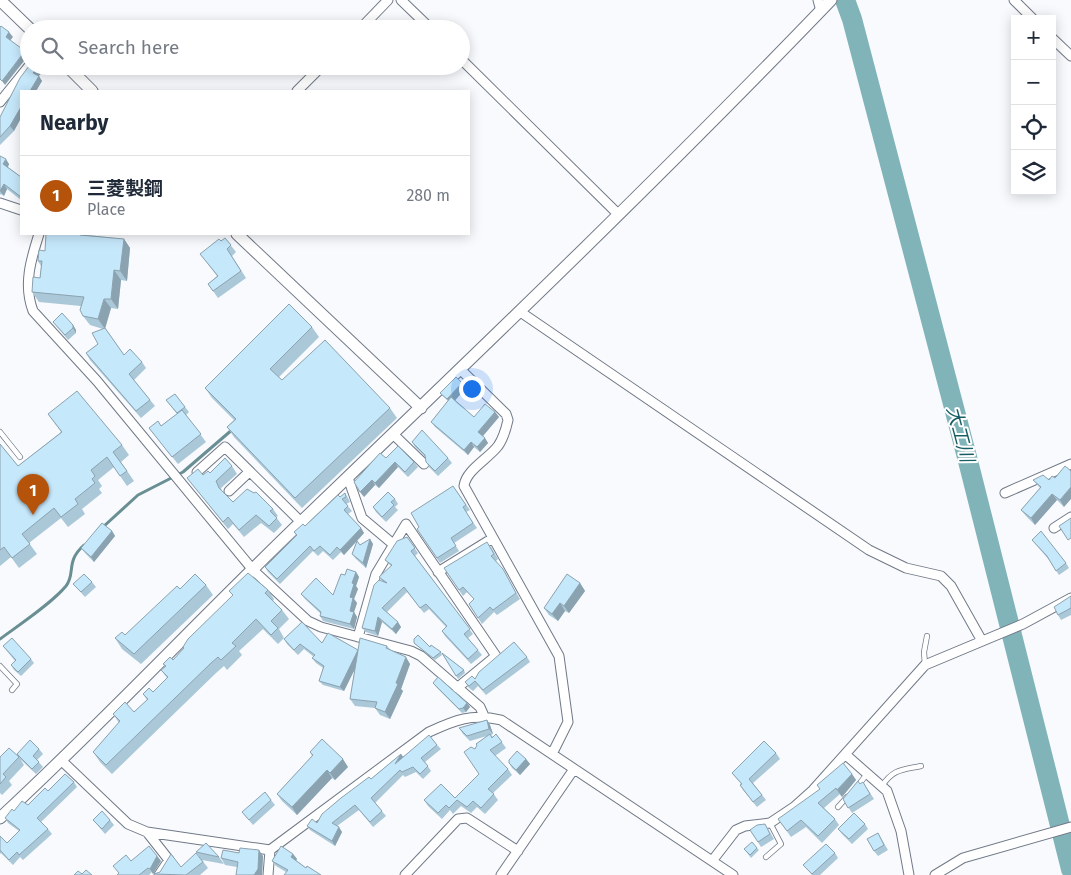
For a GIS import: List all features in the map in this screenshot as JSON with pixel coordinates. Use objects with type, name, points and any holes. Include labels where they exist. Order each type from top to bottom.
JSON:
[{"type":"street","points":[[0,0],[21,20]]},
{"type":"street","points":[[369,20],[388,0]]},
{"type":"street","points":[[401,0],[421,20]]},
{"type":"street","points":[[0,818],[62,761],[301,522],[461,370],[618,214],[819,6],[831,0]]},
{"type":"street","points":[[1014,0],[1029,15]]},
{"type":"street","points":[[1056,42],[1071,56]]},
{"type":"street","points":[[470,68],[618,214]]},
{"type":"street","points":[[0,102],[22,75]]},
{"type":"street","points":[[76,75],[91,90]]},
{"type":"street","points":[[298,90],[313,75]]},
{"type":"street","points":[[0,203],[20,210]]},
{"type":"street","points":[[39,235],[31,259],[28,282],[28,300],[33,311],[97,381],[252,570],[308,621],[321,627],[421,656],[480,707],[484,716]]},
{"type":"street","points":[[238,235],[421,408]]},
{"type":"street","points":[[519,311],[869,550],[906,568],[941,576],[951,586],[982,641]]},
{"type":"street","points":[[461,370],[506,414],[508,420],[502,439],[497,447],[465,482],[466,491],[559,656],[568,722],[552,754]]},
{"type":"street","points":[[394,435],[424,464]]},
{"type":"street","points":[[197,472],[224,447],[248,473],[301,522]]},
{"type":"street","points":[[1005,493],[1071,464]]},
{"type":"street","points":[[229,491],[248,473]]},
{"type":"street","points":[[348,478],[362,518],[393,544]]},
{"type":"street","points":[[1054,528],[1071,518]]},
{"type":"street","points":[[358,637],[376,574],[406,524],[496,656],[458,688]]},
{"type":"street","points":[[438,572],[492,538]]},
{"type":"street","points":[[712,861],[736,830],[745,826],[770,822],[794,807],[846,755],[925,665],[1023,624],[1071,598]]},
{"type":"street","points":[[62,761],[128,824],[148,832],[270,850],[429,732],[456,720],[484,716],[501,720],[733,875]]},
{"type":"street","points":[[846,755],[887,791],[901,831],[909,875]]},
{"type":"street","points":[[501,875],[574,769]]},
{"type":"street","points":[[405,875],[458,819],[467,818],[518,851]]},
{"type":"street","points":[[935,875],[963,858],[1071,827]]},
{"type":"street","points":[[148,832],[169,860],[159,875]]},
{"type":"street","points":[[268,875],[270,850]]},
{"type":"lane","points":[[0,432],[20,456]]},
{"type":"lane","points":[[925,665],[924,652],[927,636]]},
{"type":"lane","points":[[0,666],[17,684],[12,690]]},
{"type":"lane","points":[[882,786],[889,775],[896,771],[921,766]]},
{"type":"lane","points":[[838,808],[867,774]]},
{"type":"lane","points":[[766,857],[782,844],[770,822]]},
{"type":"building","points":[[0,27],[9,32],[6,37],[20,47],[20,58],[2,81],[0,79]]},
{"type":"building","points":[[22,75],[39,76],[31,90],[20,90],[20,109],[10,126],[0,137],[0,117]]},
{"type":"building","points":[[0,156],[6,159],[3,164],[20,176],[20,196],[4,184],[0,191]]},
{"type":"building","points":[[46,235],[80,235],[124,239],[120,271],[114,270],[111,299],[104,299],[98,319],[83,316],[80,310],[84,297],[32,292],[33,277],[40,278],[42,261],[38,261],[39,250],[45,251]]},
{"type":"building","points":[[225,238],[231,245],[227,249],[241,271],[213,291],[208,284],[218,276],[200,254],[219,239],[221,241]]},
{"type":"building","points":[[289,304],[312,327],[270,369],[282,380],[325,340],[390,408],[295,498],[227,427],[236,419],[205,388]]},
{"type":"building","points":[[62,313],[73,325],[73,328],[65,335],[53,322]]},
{"type":"building","points":[[105,328],[124,355],[130,349],[142,362],[129,374],[150,400],[136,411],[86,353],[98,344],[92,333]]},
{"type":"building","points":[[456,377],[462,383],[447,399],[440,393]]},
{"type":"building","points":[[77,391],[122,445],[113,452],[127,471],[120,476],[107,457],[91,470],[95,476],[92,479],[95,483],[75,499],[78,504],[61,517],[54,508],[22,534],[30,544],[12,558],[4,547],[0,550],[0,444],[18,466],[62,432],[48,414]]},
{"type":"building","points":[[175,394],[185,407],[177,413],[166,400]]},
{"type":"building","points":[[451,397],[474,417],[485,404],[495,412],[478,432],[485,438],[477,447],[471,442],[464,450],[431,422]]},
{"type":"building","points":[[182,410],[201,434],[172,457],[149,428],[158,421],[161,426]]},
{"type":"building","points":[[422,430],[448,458],[435,471],[426,462],[425,455],[412,442]]},
{"type":"building","points":[[398,446],[414,462],[405,472],[395,462],[375,483],[372,480],[360,492],[354,482],[380,453],[386,458]]},
{"type":"building","points":[[225,458],[232,466],[216,481],[219,488],[233,502],[247,489],[254,493],[256,492],[273,509],[270,511],[277,518],[269,526],[256,515],[239,530],[228,517],[223,522],[187,478],[198,469],[203,475],[208,471],[210,473]]},
{"type":"building","points":[[1065,466],[1071,471],[1071,487],[1060,500],[1052,494],[1031,518],[1021,510],[1041,487],[1033,480],[1043,475],[1049,480],[1052,476],[1055,478]]},
{"type":"building","points":[[453,486],[466,505],[463,507],[473,523],[451,538],[456,546],[437,558],[417,529],[419,527],[411,513]]},
{"type":"building","points":[[388,492],[395,499],[391,502],[394,505],[382,517],[373,507]]},
{"type":"building","points":[[345,493],[346,497],[342,499],[348,506],[344,510],[361,528],[340,550],[337,547],[330,555],[320,546],[314,551],[310,546],[277,579],[265,567],[297,535],[294,532],[303,524],[305,526],[338,495],[340,497]]},
{"type":"building","points":[[1071,518],[1071,538],[1068,540],[1059,526]]},
{"type":"building","points":[[102,523],[112,531],[91,557],[81,548]]},
{"type":"building","points":[[1041,531],[1066,563],[1056,571],[1047,556],[1032,540]]},
{"type":"building","points":[[407,537],[415,548],[411,551],[470,629],[464,634],[478,650],[468,659],[442,631],[447,626],[426,604],[420,608],[404,587],[382,608],[398,622],[392,629],[378,617],[375,631],[362,628],[374,585],[379,580],[387,583],[379,577],[392,565],[385,560],[397,541]]},
{"type":"building","points":[[370,539],[363,563],[352,554],[357,541],[360,545]]},
{"type":"building","points":[[487,542],[494,554],[491,556],[503,569],[516,593],[493,610],[490,607],[478,618],[469,604],[474,599],[463,587],[459,590],[444,568]]},
{"type":"building","points":[[347,569],[356,572],[350,597],[353,598],[350,611],[354,612],[350,624],[320,616],[321,612],[301,594],[316,578],[333,595],[341,574],[345,575]]},
{"type":"building","points":[[248,573],[268,590],[265,593],[282,610],[271,621],[278,628],[271,635],[256,619],[232,643],[236,646],[221,660],[218,657],[210,664],[106,765],[93,752],[120,721],[113,714],[125,702],[134,712],[148,699],[143,694],[149,688],[153,692],[168,677],[161,670],[166,666],[163,664],[170,657],[173,660],[184,648],[188,639],[233,595],[229,591]]},
{"type":"building","points":[[84,574],[92,582],[81,592],[73,584]]},
{"type":"building","points":[[195,574],[206,585],[134,654],[115,638],[122,632],[125,635],[177,586],[180,589]]},
{"type":"building","points":[[567,574],[580,583],[564,606],[560,603],[552,614],[544,608]]},
{"type":"building","points":[[1071,596],[1071,608],[1058,615],[1054,607]]},
{"type":"building","points":[[302,622],[322,643],[328,633],[358,650],[340,687],[319,681],[324,666],[312,658],[315,655],[300,644],[294,650],[284,639]]},
{"type":"building","points":[[418,635],[430,647],[431,645],[441,652],[433,658],[414,643],[414,639]]},
{"type":"building","points":[[12,638],[31,659],[18,672],[11,665],[16,660],[3,646]]},
{"type":"building","points":[[360,638],[387,646],[386,648],[406,657],[396,683],[398,684],[385,712],[375,708],[377,702],[350,699]]},
{"type":"building","points":[[514,642],[527,657],[483,690],[475,681],[469,686],[465,682],[472,676],[475,679],[479,672]]},
{"type":"building","points":[[442,653],[464,670],[456,676]]},
{"type":"building","points":[[438,677],[467,703],[463,708],[459,709],[433,683]]},
{"type":"building","points":[[487,720],[489,729],[467,736],[459,728]]},
{"type":"building","points":[[490,734],[492,738],[496,734],[502,742],[490,750],[508,769],[488,789],[494,794],[481,808],[473,801],[467,807],[457,800],[449,808],[446,805],[438,813],[424,800],[441,784],[455,798],[479,774],[464,752],[471,747],[475,749],[476,744]]},
{"type":"building","points":[[429,735],[437,745],[421,758],[428,766],[420,774],[413,767],[402,772],[400,770],[371,798],[382,811],[370,822],[355,805],[332,823],[339,827],[332,841],[307,826],[312,819],[317,823],[322,814],[341,798],[369,777],[371,779],[401,754],[395,764]]},
{"type":"building","points":[[322,739],[343,759],[330,773],[327,770],[292,807],[277,794],[313,755],[310,752]]},
{"type":"building","points":[[30,740],[39,749],[33,756],[39,762],[32,769],[17,754]]},
{"type":"building","points":[[764,741],[776,753],[749,779],[762,795],[753,802],[740,785],[742,784],[732,773]]},
{"type":"building","points":[[9,748],[19,757],[3,774],[6,777],[0,784],[0,757]]},
{"type":"building","points":[[517,751],[526,759],[516,770],[509,763],[509,760]]},
{"type":"building","points":[[843,763],[852,774],[837,790],[836,788],[818,803],[835,819],[818,836],[801,820],[787,831],[778,819],[820,789],[817,785]]},
{"type":"building","points":[[65,774],[74,782],[37,818],[48,829],[19,855],[17,852],[9,860],[0,850],[0,836],[7,843],[20,830],[5,818],[22,801],[28,805],[45,788],[48,791]]},
{"type":"building","points":[[858,781],[860,784],[863,782],[870,794],[848,808],[843,799]]},
{"type":"building","points":[[265,792],[271,800],[249,820],[242,812]]},
{"type":"building","points":[[102,811],[110,820],[102,829],[93,820]]},
{"type":"building","points":[[854,813],[865,824],[849,839],[838,829]]},
{"type":"building","points":[[765,824],[770,834],[758,842],[750,830],[757,825]]},
{"type":"building","points":[[878,833],[884,845],[874,851],[867,839]]},
{"type":"building","points":[[752,842],[757,848],[750,855],[744,849]]},
{"type":"building","points":[[206,843],[219,857],[196,852]]},
{"type":"building","points":[[826,844],[835,853],[812,874],[803,865]]},
{"type":"building","points":[[149,846],[157,856],[150,869],[148,868],[139,875],[117,875],[119,873],[113,866],[126,855],[131,861]]},
{"type":"building","points":[[281,846],[293,854],[291,857],[306,868],[307,866],[321,875],[284,875],[288,870],[272,861]]},
{"type":"building","points":[[240,848],[259,850],[258,869],[254,875],[236,875],[238,862],[221,858],[223,850],[239,853]]},
{"type":"building","points":[[196,853],[203,862],[186,875],[154,874],[160,872],[171,854],[181,867]]},
{"type":"building","points":[[86,870],[92,875],[74,875],[78,871],[82,874]]},
{"type":"waterway","name":"大工川","points":[[845,0],[852,19],[968,461],[1071,869]]},
{"type":"waterway","points":[[103,527],[138,495],[183,472],[233,429]]},
{"type":"waterway","points":[[0,639],[60,593],[69,581],[75,557],[84,545]]},
{"type":"place","name":"三菱製鋼","points":[[33,515]]}]
